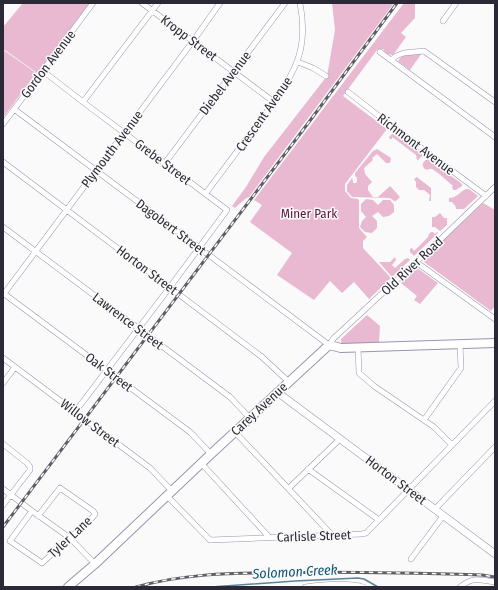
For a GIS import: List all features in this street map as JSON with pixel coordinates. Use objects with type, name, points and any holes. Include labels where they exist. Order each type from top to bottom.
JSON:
[{"type":"main road","points":[[329,345],[342,348],[495,343]]},
{"type":"main road","name":"Carey Avenue","points":[[68,587],[95,564],[277,392],[329,345]]},
{"type":"main road","name":"Horton Street","points":[[277,392],[495,553]]},
{"type":"street","name":"Gordon Avenue","points":[[3,124],[94,3]]},
{"type":"street","name":"Kropp Street","points":[[142,3],[274,102]]},
{"type":"street","points":[[83,102],[158,3]]},
{"type":"street","name":"Plymouth Avenue","points":[[3,294],[220,3]]},
{"type":"street","name":"Diebel Avenue","points":[[165,163],[285,3]]},
{"type":"street","name":"Crescent Avenue","points":[[206,193],[274,102],[289,80],[298,62],[304,30],[300,3]]},
{"type":"street","points":[[443,21],[456,3]]},
{"type":"street","points":[[391,60],[404,53],[424,51],[495,102]]},
{"type":"street","points":[[380,52],[495,137]]},
{"type":"street","points":[[298,62],[313,68],[326,76]]},
{"type":"street","name":"Grebe Street","points":[[43,71],[227,210],[199,248]]},
{"type":"street","name":"Richmont Avenue","points":[[348,92],[486,196]]},
{"type":"street","name":"Dagobert Street","points":[[14,109],[329,345]]},
{"type":"street","name":"Horton Street","points":[[3,162],[262,357],[289,382]]},
{"type":"street","name":"Old River Road","points":[[329,345],[334,338],[495,187]]},
{"type":"street","name":"Lawrence Street","points":[[3,227],[230,397],[250,418]]},
{"type":"street","points":[[76,412],[199,248]]},
{"type":"street","points":[[416,262],[495,319]]},
{"type":"street","name":"Oak Street","points":[[3,294],[190,432],[211,454]]},
{"type":"street","points":[[424,420],[461,368],[460,344]]},
{"type":"street","points":[[358,347],[358,373],[374,386],[434,427],[452,445]]},
{"type":"street","name":"Willow Street","points":[[3,358],[150,468],[170,494]]},
{"type":"street","points":[[3,383],[15,367]]},
{"type":"street","name":"Carlisle Street","points":[[170,494],[210,540],[366,533],[495,401]]},
{"type":"street","points":[[235,432],[332,535]]},
{"type":"street","points":[[289,488],[340,439]]},
{"type":"street","points":[[3,444],[27,462],[30,466],[30,470],[3,505]]},
{"type":"street","points":[[435,509],[495,447]]},
{"type":"street","points":[[202,464],[270,538]]},
{"type":"street","points":[[308,469],[379,520]]},
{"type":"street","name":"Tyler Lane","points":[[32,512],[10,541],[42,563],[95,514],[93,511],[60,488],[38,516]]},
{"type":"street","points":[[3,489],[32,512],[70,538],[95,564]]},
{"type":"street","points":[[411,559],[443,516]]},
{"type":"street","points":[[460,587],[474,579],[495,582]]},
{"type":"street","points":[[305,587],[329,585],[357,585],[363,587]]},
{"type":"green space","points":[[23,3],[90,3],[37,73],[5,50],[3,52],[3,27]]},
{"type":"green space","points":[[332,3],[394,3],[249,197],[235,208],[232,206],[246,187],[264,157],[327,76],[335,30]]},
{"type":"green space","name":"Miner Park","points":[[404,3],[415,3],[415,18],[401,33],[406,37],[393,55],[387,54],[383,49],[377,50],[343,96],[387,129],[345,184],[345,191],[351,198],[358,199],[359,201],[359,228],[367,237],[363,241],[363,248],[391,278],[369,299],[354,282],[342,293],[330,281],[314,300],[277,275],[292,253],[250,222],[262,205],[254,200]]},
{"type":"green space","points":[[5,51],[36,73],[3,118],[3,53]]},
{"type":"green space","points":[[422,53],[410,70],[398,61],[405,55]]},
{"type":"green space","points":[[393,133],[423,155],[417,160],[416,155],[392,137],[392,139],[390,139],[389,137]]},
{"type":"green space","points":[[377,149],[391,158],[390,163],[386,163],[377,154],[372,158],[373,160],[364,168],[365,174],[372,182],[368,186],[368,190],[373,197],[378,197],[390,186],[400,197],[396,201],[390,198],[352,197],[347,191],[347,185],[352,178],[353,183],[357,182],[355,173],[373,151]]},
{"type":"green space","points":[[428,159],[462,184],[462,186],[456,190],[453,190],[453,186],[432,169],[425,169],[423,163]]},
{"type":"green space","points":[[417,177],[431,188],[431,201],[429,201],[430,195],[424,190],[419,190],[416,187],[416,182],[414,179]]},
{"type":"green space","points":[[466,189],[469,189],[478,196],[464,209],[456,209],[452,202],[449,202],[449,198],[454,197]]},
{"type":"green space","points":[[366,199],[373,200],[378,205],[383,200],[390,200],[394,205],[394,212],[389,216],[383,217],[378,212],[372,216],[377,221],[377,228],[372,233],[365,232],[360,227],[362,221],[366,217],[361,211],[361,204]]},
{"type":"green space","points":[[483,203],[495,210],[495,306],[491,311],[424,262],[424,258]]},
{"type":"green space","points":[[440,213],[444,218],[447,218],[447,225],[440,231],[435,227],[432,227],[432,217],[435,217]]},
{"type":"green space","points":[[431,232],[435,234],[437,232],[438,233],[414,256],[410,252],[410,249],[412,248],[414,251]]},
{"type":"green space","points":[[395,257],[396,260],[392,265],[395,268],[405,259],[408,258],[410,260],[393,276],[391,276],[379,262],[390,262]]},
{"type":"green space","points":[[417,268],[438,283],[420,304],[414,300],[417,296],[401,283]]},
{"type":"green space","points":[[367,315],[380,326],[379,342],[342,344],[341,339]]},
{"type":"waterway","name":"Solomon Creek","points":[[211,587],[358,578],[364,579],[378,587]]},
{"type":"railway","points":[[3,527],[397,3]]},
{"type":"railway","points":[[136,587],[171,579],[240,573],[378,572],[482,575],[495,577]]}]
